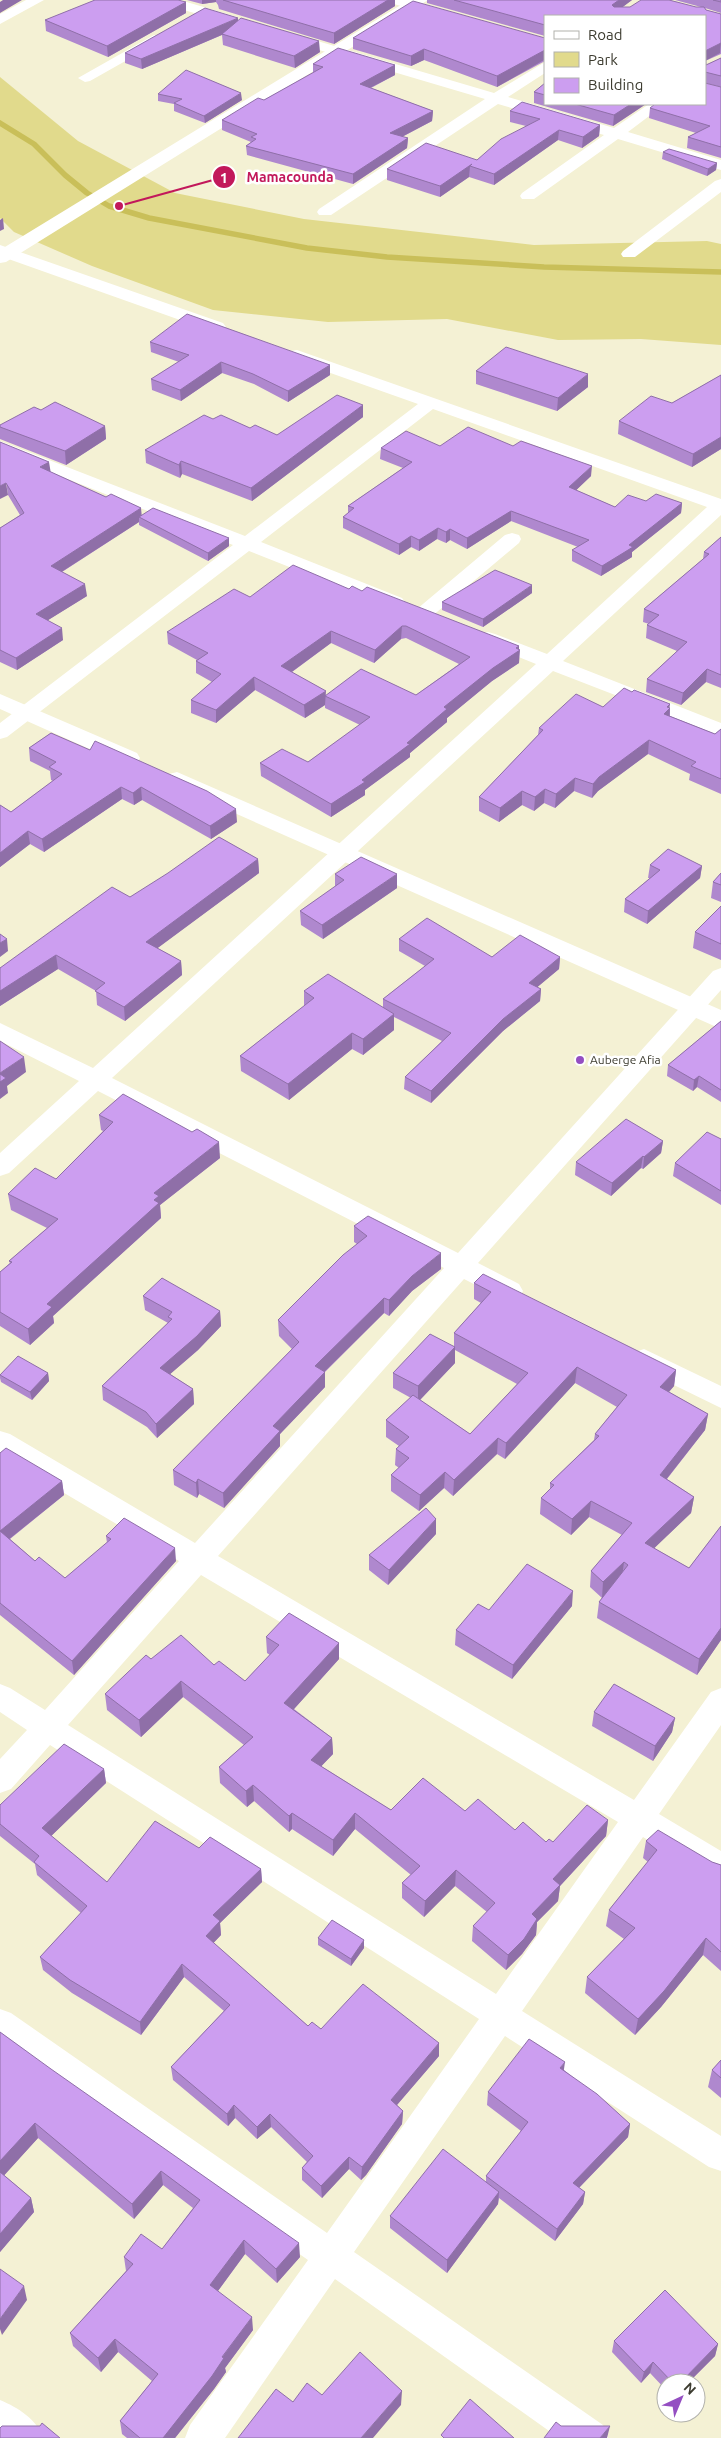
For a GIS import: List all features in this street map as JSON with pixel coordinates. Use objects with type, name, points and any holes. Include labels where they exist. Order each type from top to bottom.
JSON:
[{"type":"street","points":[[0,20],[37,0]]},
{"type":"street","points":[[165,0],[250,25]]},
{"type":"street","points":[[186,21],[223,0]]},
{"type":"street","points":[[395,0],[416,2],[450,16]]},
{"type":"street","points":[[3,253],[81,209],[416,2]]},
{"type":"street","points":[[85,78],[169,30]]},
{"type":"street","points":[[270,31],[721,165]]},
{"type":"street","points":[[325,212],[544,67]]},
{"type":"street","points":[[528,196],[657,105]]},
{"type":"street","points":[[629,254],[721,184]]},
{"type":"street","points":[[3,253],[233,333]]},
{"type":"street","points":[[0,1167],[721,506],[280,350]]},
{"type":"street","points":[[0,733],[430,403]]},
{"type":"street","points":[[0,446],[433,617],[512,539]]},
{"type":"street","points":[[469,631],[721,730]]},
{"type":"street","points":[[0,700],[721,1020]]},
{"type":"street","points":[[0,1780],[721,976]]},
{"type":"street","points":[[0,1032],[530,1301]]},
{"type":"street","points":[[626,1349],[721,1398]]},
{"type":"street","points":[[0,1442],[721,1867]]},
{"type":"street","points":[[0,1696],[721,2156]]},
{"type":"street","points":[[203,2438],[721,1702]]},
{"type":"street","points":[[0,2024],[590,2438]]},
{"type":"street","points":[[0,2418],[26,2438]]},
{"type":"green space","points":[[0,77],[78,141],[175,193],[304,219],[534,245],[707,241],[721,244],[721,345],[641,339],[558,340],[447,319],[328,322],[213,310],[92,266],[14,232],[0,218]]},
{"type":"building","points":[[95,0],[178,0],[186,2],[107,46],[45,20]]},
{"type":"building","points":[[223,0],[388,0],[334,33]]},
{"type":"building","points":[[454,0],[619,0],[612,5],[614,7],[630,7],[641,0],[669,0],[696,7],[704,7],[706,10],[721,14],[721,43],[706,50],[706,15],[544,15],[544,25]]},
{"type":"building","points":[[413,1],[544,38],[544,51],[497,76],[424,49],[411,56],[353,38]]},
{"type":"building","points":[[205,8],[238,18],[141,59],[125,53]]},
{"type":"building","points":[[241,18],[319,41],[294,56],[222,34]]},
{"type":"building","points":[[338,48],[395,65],[360,84],[433,111],[390,133],[408,138],[353,174],[246,146],[256,139],[251,137],[257,134],[222,120],[258,98],[264,100],[323,67],[313,64]]},
{"type":"building","points":[[721,58],[721,76],[706,72],[706,65]]},
{"type":"building","points":[[186,70],[241,93],[204,116],[174,103],[182,99],[158,94]]},
{"type":"building","points":[[706,83],[721,87],[721,147],[688,137],[710,126],[650,108],[654,105],[706,105]]},
{"type":"building","points":[[544,84],[544,95],[534,92]]},
{"type":"building","points":[[522,102],[600,125],[583,137],[559,130],[494,174],[470,166],[472,164],[440,186],[387,169],[426,143],[477,160],[501,139],[540,119],[510,111]]},
{"type":"building","points":[[579,105],[629,105],[614,115]]},
{"type":"building","points":[[669,149],[717,163],[708,169],[663,152]]},
{"type":"building","points":[[187,314],[330,365],[288,391],[253,374],[221,362],[180,390],[151,379],[189,355],[150,342]]},
{"type":"building","points":[[506,347],[588,374],[558,398],[476,371]]},
{"type":"building","points":[[721,375],[721,437],[693,454],[619,421],[651,396],[672,403]]},
{"type":"building","points":[[337,395],[363,405],[251,488],[181,461],[179,465],[145,450],[204,415],[213,419],[221,415],[250,428],[255,425],[277,435]]},
{"type":"building","points":[[55,402],[105,426],[65,451],[0,427],[0,425],[34,407],[41,410]]},
{"type":"building","points":[[468,427],[513,446],[521,441],[592,466],[569,487],[615,507],[628,495],[646,501],[656,494],[682,503],[629,545],[633,547],[602,566],[572,550],[589,540],[511,511],[467,538],[450,529],[446,532],[438,528],[419,540],[411,536],[399,544],[343,517],[354,508],[348,506],[412,462],[381,448],[406,431],[440,446]]},
{"type":"building","points":[[0,442],[49,462],[40,467],[106,497],[111,494],[141,508],[51,566],[85,584],[36,614],[62,628],[16,658],[0,650],[0,528],[24,513],[6,483],[0,486]]},
{"type":"building","points":[[153,508],[229,538],[208,553],[139,517]]},
{"type":"building","points":[[721,537],[721,675],[707,669],[683,693],[647,679],[687,642],[647,625],[659,615],[644,609],[709,554],[704,552]]},
{"type":"building","points":[[293,565],[349,589],[352,586],[362,591],[367,587],[519,646],[516,648],[520,650],[493,668],[444,707],[447,709],[407,743],[410,744],[362,780],[365,782],[331,804],[260,763],[282,749],[308,762],[370,717],[325,696],[361,669],[416,695],[470,657],[406,626],[402,626],[375,650],[331,631],[281,666],[326,691],[304,705],[254,677],[216,710],[191,700],[221,674],[196,661],[208,653],[167,632],[234,589],[250,597]]},
{"type":"building","points":[[495,570],[532,585],[483,619],[442,602]]},
{"type":"building","points":[[624,688],[670,704],[667,707],[670,708],[664,714],[715,734],[721,729],[721,779],[691,766],[696,762],[649,740],[599,777],[593,784],[575,778],[556,794],[545,789],[535,797],[522,791],[500,808],[479,797],[543,730],[539,728],[576,694],[603,707]]},
{"type":"building","points":[[51,733],[90,750],[95,741],[207,791],[236,809],[210,826],[141,787],[133,793],[121,787],[42,839],[28,831],[0,853],[0,805],[11,812],[62,774],[49,767],[56,762],[29,748]]},
{"type":"building","points":[[219,837],[258,859],[146,942],[181,961],[124,1007],[95,991],[105,983],[56,955],[0,991],[0,968],[112,887],[130,897]]},
{"type":"building","points":[[668,849],[702,866],[648,911],[625,899],[660,870],[650,865]]},
{"type":"building","points":[[361,857],[397,874],[322,925],[300,911],[344,880],[335,874]]},
{"type":"building","points":[[721,873],[721,885],[713,882]]},
{"type":"building","points":[[721,906],[721,944],[695,932]]},
{"type":"building","points":[[427,918],[492,957],[520,935],[560,957],[529,983],[541,989],[503,1019],[431,1091],[405,1077],[451,1033],[383,999],[434,959],[399,939]]},
{"type":"building","points":[[0,934],[7,939],[0,943]]},
{"type":"building","points":[[328,974],[394,1014],[363,1039],[352,1033],[288,1084],[240,1056],[314,998],[304,991]]},
{"type":"building","points":[[721,1021],[721,1090],[699,1076],[694,1080],[668,1065]]},
{"type":"building","points":[[0,1041],[24,1057],[0,1073]]},
{"type":"building","points":[[0,1074],[6,1078],[0,1082]]},
{"type":"building","points":[[123,1094],[192,1132],[197,1129],[219,1142],[154,1193],[159,1196],[154,1200],[159,1203],[47,1304],[52,1307],[28,1329],[0,1312],[0,1272],[12,1262],[9,1261],[58,1219],[8,1194],[35,1168],[56,1179],[113,1122],[99,1115]]},
{"type":"building","points":[[626,1119],[663,1141],[612,1183],[576,1162]]},
{"type":"building","points":[[707,1132],[721,1139],[721,1191],[675,1163]]},
{"type":"building","points":[[368,1216],[441,1253],[412,1276],[389,1300],[384,1298],[315,1366],[325,1372],[273,1426],[280,1431],[223,1493],[198,1479],[196,1483],[173,1470],[299,1342],[278,1320],[343,1255],[367,1236],[354,1226]]},
{"type":"building","points":[[483,1274],[676,1370],[660,1387],[708,1414],[660,1475],[694,1497],[645,1543],[689,1568],[721,1526],[721,1628],[699,1659],[599,1602],[628,1565],[624,1562],[603,1582],[591,1571],[632,1523],[591,1501],[572,1519],[541,1498],[554,1485],[550,1483],[599,1436],[595,1434],[627,1395],[577,1367],[506,1443],[498,1438],[454,1480],[445,1472],[420,1495],[391,1475],[409,1458],[396,1449],[409,1437],[386,1420],[413,1395],[470,1434],[528,1373],[454,1333],[491,1292],[474,1283]]},
{"type":"building","points":[[162,1278],[220,1311],[197,1336],[160,1368],[193,1389],[156,1424],[146,1412],[102,1386],[172,1319],[168,1317],[172,1312],[143,1296]]},
{"type":"building","points":[[430,1334],[455,1347],[418,1386],[393,1373]]},
{"type":"building","points":[[18,1356],[48,1373],[30,1392],[0,1375]]},
{"type":"building","points":[[6,1448],[62,1481],[0,1531],[0,1453]]},
{"type":"building","points":[[426,1508],[436,1519],[389,1570],[369,1555]]},
{"type":"building","points":[[124,1518],[175,1548],[72,1661],[0,1603],[0,1531],[35,1561],[39,1557],[65,1578],[111,1539],[106,1536]]},
{"type":"building","points":[[527,1564],[573,1591],[513,1665],[456,1630],[478,1604],[489,1610]]},
{"type":"building","points":[[289,1613],[339,1643],[284,1703],[332,1738],[311,1760],[391,1810],[423,1778],[465,1811],[478,1799],[515,1830],[523,1822],[546,1842],[549,1839],[553,1842],[587,1805],[608,1820],[553,1879],[560,1885],[532,1914],[537,1919],[524,1939],[508,1955],[473,1926],[495,1903],[456,1870],[425,1901],[402,1883],[420,1866],[355,1813],[333,1840],[292,1813],[289,1816],[253,1785],[246,1791],[219,1767],[253,1737],[181,1681],[139,1720],[105,1694],[146,1655],[151,1659],[181,1635],[214,1665],[219,1661],[245,1681],[279,1645],[266,1637]]},
{"type":"building","points":[[614,1684],[675,1718],[655,1746],[594,1712]]},
{"type":"building","points":[[64,1744],[104,1769],[42,1828],[107,1882],[155,1821],[199,1848],[210,1837],[261,1869],[213,1915],[220,1921],[206,1936],[308,2026],[312,2022],[321,2029],[363,1984],[439,2043],[391,2100],[403,2111],[362,2167],[349,2157],[321,2186],[302,2168],[313,2156],[270,2114],[257,2127],[234,2105],[227,2114],[171,2067],[230,2005],[182,1964],[140,2022],[70,1980],[40,1957],[87,1906],[34,1862],[39,1856],[0,1824],[0,1805]]},
{"type":"building","points":[[658,1830],[712,1862],[721,1865],[721,1952],[706,1938],[664,1991],[638,2019],[587,1977],[635,1928],[609,1910],[657,1850],[646,1841]]},
{"type":"building","points":[[332,1920],[364,1940],[351,1959],[318,1938]]},
{"type":"building","points":[[0,2032],[299,2243],[276,2269],[244,2240],[210,2285],[252,2317],[222,2357],[224,2358],[212,2376],[163,2438],[140,2438],[120,2421],[158,2374],[115,2339],[98,2358],[70,2333],[133,2264],[124,2257],[141,2234],[162,2249],[200,2200],[161,2171],[132,2204],[35,2123],[0,2161]]},
{"type":"building","points":[[529,2039],[565,2062],[560,2068],[597,2094],[630,2124],[573,2183],[585,2192],[557,2229],[486,2176],[528,2122],[488,2092]]},
{"type":"building","points":[[721,2060],[721,2078],[712,2070]]},
{"type":"building","points":[[443,2149],[499,2192],[447,2260],[390,2216]]},
{"type":"building","points":[[0,2172],[31,2198],[0,2234]]},
{"type":"building","points":[[0,2269],[24,2286],[0,2319]]},
{"type":"building","points":[[665,2290],[718,2344],[690,2373],[663,2373],[653,2362],[644,2372],[614,2341]]},
{"type":"building","points":[[360,2352],[402,2391],[361,2438],[238,2438],[276,2389],[293,2402],[307,2383],[322,2395]]},
{"type":"building","points":[[470,2399],[514,2438],[444,2438],[441,2435]]},
{"type":"building","points":[[556,2422],[561,2426],[610,2426],[600,2438],[544,2438]]},
{"type":"building","points":[[42,2423],[60,2438],[0,2438],[0,2428],[2,2426],[40,2426]]},
{"type":"waterway","points":[[0,123],[34,144],[65,175],[87,193],[109,206],[149,218],[307,248],[387,257],[544,267],[721,272]]},
{"type":"place","name":"Mamacounda","points":[[119,206]]},
{"type":"place","name":"Auberge Afia","points":[[580,1060]]}]
